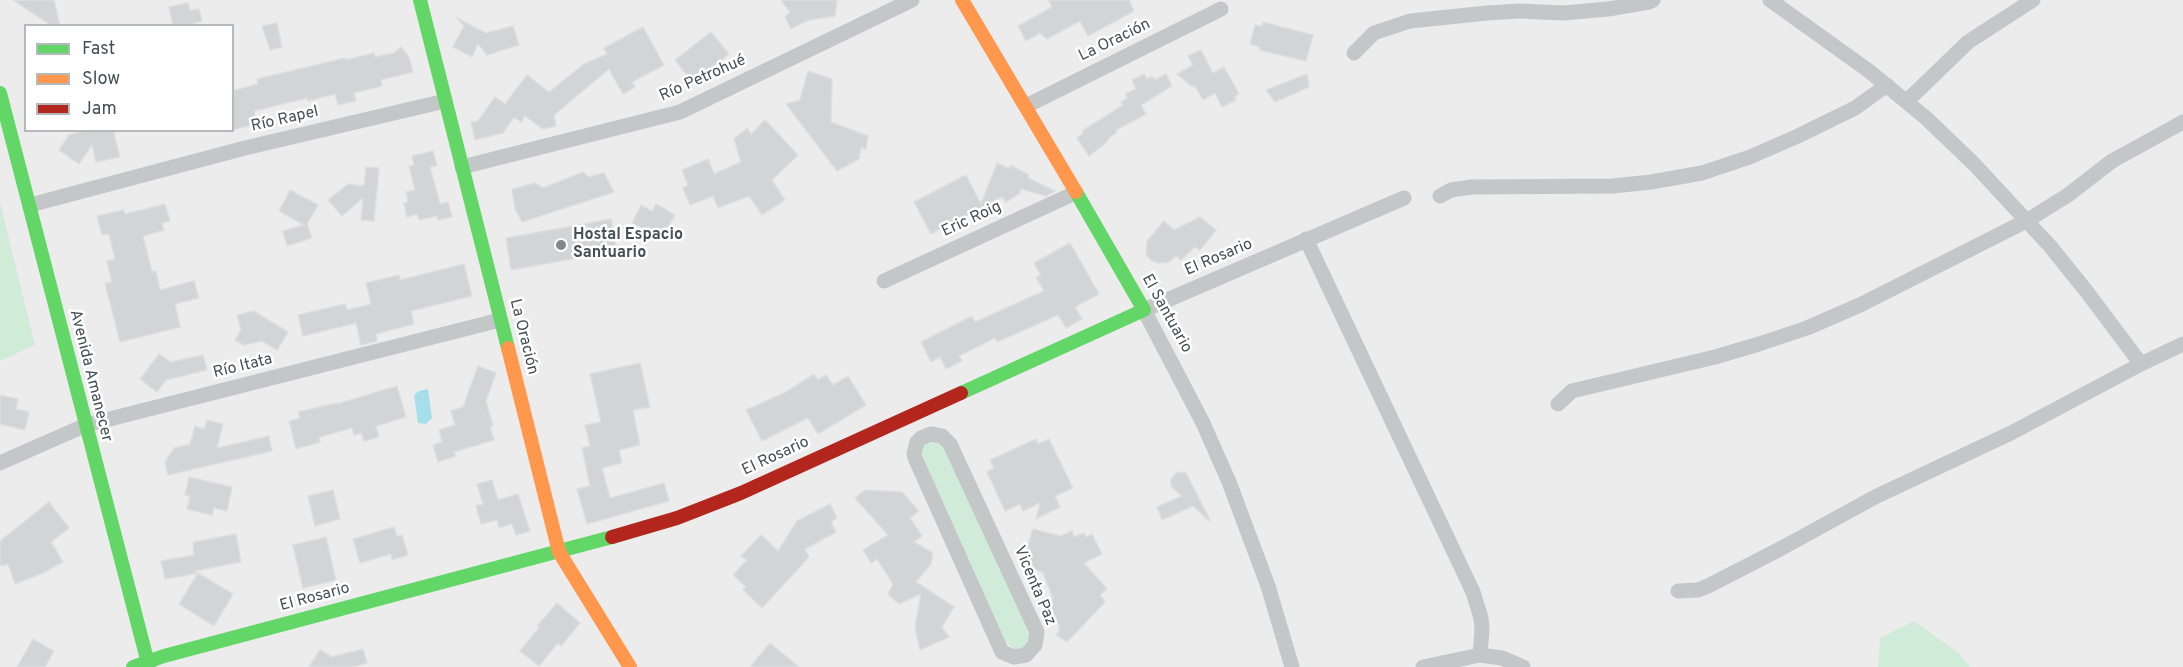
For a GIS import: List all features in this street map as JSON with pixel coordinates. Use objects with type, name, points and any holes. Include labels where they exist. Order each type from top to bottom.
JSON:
[{"type":"street","name":"La Oración","points":[[420,0],[559,552],[630,667]]},
{"type":"street","name":"Río Petrohué","points":[[462,167],[680,112],[912,0]]},
{"type":"street","name":"El Santuario","points":[[962,0],[1144,310],[1198,414],[1229,482],[1268,586],[1292,667]]},
{"type":"street","points":[[1354,53],[1374,33],[1410,21],[1498,12],[1563,13],[1608,9],[1653,0]]},
{"type":"street","points":[[1770,0],[1821,34],[1907,101],[1974,164],[2028,220],[2087,291],[2141,364]]},
{"type":"street","points":[[1907,101],[1968,42],[2033,0]]},
{"type":"street","name":"La Oración","points":[[1026,106],[1221,9]]},
{"type":"street","points":[[1440,196],[1451,190],[1471,187],[1613,186],[1702,173],[1750,157],[1798,136],[1855,108],[1887,85]]},
{"type":"street","name":"Avenida Amanecer","points":[[0,93],[148,664]]},
{"type":"street","name":"Río Rapel","points":[[30,205],[245,148],[445,101]]},
{"type":"street","points":[[1558,404],[1572,391],[1721,355],[1807,328],[1904,284],[2028,220],[2068,195],[2112,161],[2183,122]]},
{"type":"street","name":"Eric Roig","points":[[884,281],[1075,193]]},
{"type":"street","name":"El Rosario","points":[[133,667],[638,531],[709,507],[1144,310],[1404,198]]},
{"type":"street","points":[[1306,239],[1473,592],[1481,618],[1480,655]]},
{"type":"street","name":"Río Itata","points":[[0,463],[86,425],[500,320]]},
{"type":"street","points":[[1678,591],[1698,590],[1708,586],[1875,497],[2011,433],[2183,344]]},
{"type":"street","points":[[915,413],[926,435]]},
{"type":"street","name":"Vicenta Paz","points":[[926,435],[942,436],[950,444],[1037,632],[1035,645],[1026,655],[1014,657],[1002,652],[915,459],[917,442],[926,435]]},
{"type":"street","points":[[1423,667],[1480,655],[1502,658],[1523,667]]},
{"type":"green space","points":[[0,202],[35,345],[0,361]]},
{"type":"green space","points":[[933,441],[943,444],[1031,632],[1031,639],[1023,649],[1015,650],[1006,642],[921,463],[920,453],[924,445]]},
{"type":"green space","points":[[1914,621],[1960,654],[1970,667],[1878,667],[1880,638]]},
{"type":"water","points":[[428,389],[432,418],[426,424],[418,423],[414,395]]},
{"type":"building","points":[[13,0],[54,0],[60,24],[49,24]]},
{"type":"building","points":[[781,0],[837,0],[835,16],[809,20],[791,29],[785,17],[790,12]]},
{"type":"building","points":[[1048,0],[1129,0],[1134,11],[1088,36],[1080,21],[1047,39],[1040,33],[1026,41],[1018,26],[1052,7]]},
{"type":"building","points":[[188,3],[190,10],[199,9],[202,21],[193,24],[173,24],[169,7]]},
{"type":"building","points":[[457,18],[486,33],[513,26],[519,45],[487,55],[478,44],[472,57],[453,47],[464,26]]},
{"type":"building","points":[[1263,22],[1313,35],[1306,61],[1259,50],[1260,47],[1250,44],[1255,25],[1262,26]]},
{"type":"building","points":[[277,23],[282,47],[270,50],[262,26]]},
{"type":"building","points":[[643,27],[664,65],[632,82],[635,87],[623,94],[609,69],[554,115],[556,126],[543,129],[525,116],[521,122],[514,117],[503,133],[475,140],[471,122],[478,121],[495,97],[505,104],[527,75],[549,92],[584,64],[607,54],[604,48]]},
{"type":"building","points":[[711,32],[729,54],[692,82],[675,60]]},
{"type":"building","points":[[401,47],[409,57],[413,72],[381,80],[382,86],[354,93],[356,101],[338,105],[335,94],[308,101],[307,98],[254,111],[257,124],[234,130],[234,90],[258,84],[257,79],[345,58],[346,60],[374,53],[375,57],[394,53]]},
{"type":"building","points":[[1201,50],[1213,73],[1224,67],[1239,94],[1234,97],[1236,100],[1222,107],[1215,93],[1203,100],[1195,86],[1191,86],[1177,74],[1193,65],[1188,56]]},
{"type":"building","points":[[808,71],[832,79],[831,122],[868,136],[866,149],[861,148],[859,159],[837,171],[786,104],[800,100]]},
{"type":"building","points":[[1144,74],[1147,79],[1152,76],[1155,80],[1166,74],[1172,86],[1141,105],[1146,114],[1116,130],[1117,132],[1106,143],[1089,156],[1077,138],[1083,133],[1082,131],[1123,105],[1121,102],[1128,98],[1125,94],[1136,89],[1132,80]]},
{"type":"building","points":[[1307,74],[1309,87],[1275,102],[1266,90]]},
{"type":"building","points":[[765,120],[798,155],[772,180],[785,200],[762,215],[749,196],[718,208],[713,196],[690,205],[683,188],[688,185],[682,170],[708,159],[714,174],[741,162],[734,139],[747,128],[751,134]]},
{"type":"building","points":[[81,132],[114,132],[120,157],[96,162],[92,145],[79,164],[59,150],[69,135]]},
{"type":"building","points":[[433,151],[437,166],[430,167],[440,204],[448,202],[452,217],[438,220],[437,216],[419,220],[417,214],[407,217],[404,203],[408,202],[406,192],[415,190],[409,166],[414,165],[412,156]]},
{"type":"building","points":[[997,163],[1010,169],[1010,165],[1029,175],[1028,178],[1055,191],[1046,196],[1021,189],[1020,193],[1006,202],[1002,197],[931,234],[914,202],[966,175],[981,204]]},
{"type":"building","points":[[366,167],[379,168],[374,221],[361,220],[363,198],[342,216],[328,200],[348,184],[364,186]]},
{"type":"building","points":[[583,172],[589,177],[604,173],[614,192],[522,222],[515,209],[512,189],[535,183],[543,188]]},
{"type":"building","points":[[290,190],[318,205],[307,224],[312,238],[287,246],[283,231],[304,225],[279,211]]},
{"type":"building","points":[[165,204],[170,221],[162,223],[164,230],[143,236],[152,272],[156,271],[160,290],[194,281],[199,298],[175,304],[180,327],[120,342],[105,283],[112,282],[107,261],[115,259],[109,234],[102,235],[97,216],[124,210],[125,214]]},
{"type":"building","points":[[656,204],[675,215],[661,239],[632,223],[641,205],[652,211]]},
{"type":"building","points":[[1200,217],[1216,230],[1200,250],[1195,247],[1181,260],[1176,256],[1169,262],[1158,263],[1146,254],[1147,241],[1164,221],[1174,230]]},
{"type":"building","name":"Hostal Espacio Santuario","points":[[611,219],[617,251],[511,270],[506,238]]},
{"type":"building","points":[[1070,243],[1099,294],[1075,307],[1082,319],[1066,328],[1058,315],[997,342],[995,338],[959,356],[962,361],[946,369],[940,357],[931,362],[921,342],[972,316],[975,322],[1044,291],[1036,278],[1041,275],[1034,263]]},
{"type":"building","points":[[464,264],[472,296],[411,311],[414,324],[376,334],[377,341],[361,345],[356,323],[303,336],[298,315],[345,304],[347,310],[371,304],[366,283],[399,275],[400,280]]},
{"type":"building","points":[[254,311],[288,332],[277,350],[262,341],[244,345],[235,340],[241,330],[237,315]]},
{"type":"building","points":[[159,354],[171,362],[203,355],[207,370],[166,380],[157,392],[140,379]]},
{"type":"building","points":[[640,363],[650,407],[633,410],[640,445],[619,450],[622,463],[602,468],[610,498],[664,483],[669,501],[587,524],[577,489],[590,486],[582,448],[590,446],[585,425],[601,422],[590,374]]},
{"type":"building","points":[[478,366],[496,373],[486,401],[493,426],[490,427],[494,440],[454,452],[456,456],[438,462],[433,445],[442,442],[439,430],[455,425],[451,411],[463,407]]},
{"type":"building","points":[[814,374],[818,380],[826,375],[833,385],[848,376],[866,405],[818,434],[808,418],[762,441],[746,410],[786,392]]},
{"type":"building","points":[[397,386],[406,417],[376,426],[379,437],[364,441],[361,433],[354,435],[352,428],[319,437],[320,442],[296,449],[289,421],[300,418],[298,412],[337,404]]},
{"type":"building","points":[[0,395],[18,399],[16,409],[29,412],[25,430],[0,424]]},
{"type":"building","points":[[207,420],[223,424],[217,448],[269,436],[272,451],[168,475],[165,462],[174,448],[190,444],[195,426],[204,429]]},
{"type":"building","points":[[1036,439],[1038,444],[1049,439],[1073,488],[1055,496],[1060,507],[1036,519],[1040,503],[1023,511],[1020,504],[1005,511],[987,472],[994,468],[990,460]]},
{"type":"building","points":[[1177,472],[1186,473],[1209,521],[1193,506],[1162,520],[1157,507],[1182,496],[1171,486],[1171,479]]},
{"type":"building","points":[[189,477],[232,487],[227,511],[214,508],[212,515],[187,509],[190,496],[185,495]]},
{"type":"building","points":[[492,480],[498,500],[518,494],[530,531],[516,535],[512,524],[499,528],[497,520],[481,524],[476,506],[483,504],[477,484]]},
{"type":"building","points":[[333,490],[340,519],[315,526],[308,496]]},
{"type":"building","points":[[865,490],[902,492],[919,511],[910,518],[922,536],[914,542],[933,553],[931,564],[916,582],[954,607],[942,627],[949,637],[920,650],[915,627],[921,594],[899,604],[888,594],[893,584],[877,559],[871,563],[863,550],[888,535],[855,498]]},
{"type":"building","points":[[49,502],[69,528],[51,542],[63,562],[15,584],[8,564],[0,566],[0,541]]},
{"type":"building","points":[[830,504],[837,518],[831,522],[836,532],[805,549],[809,557],[762,608],[743,590],[746,587],[733,575],[747,560],[741,556],[761,535],[778,551],[797,521]]},
{"type":"building","points":[[394,527],[397,536],[402,535],[408,555],[392,560],[391,554],[360,563],[353,539]]},
{"type":"building","points":[[1033,529],[1060,536],[1072,531],[1074,537],[1084,533],[1086,537],[1092,534],[1102,554],[1084,563],[1107,589],[1100,595],[1105,602],[1067,642],[1056,635],[1060,625],[1049,618],[1052,614],[1046,610],[1053,598],[1043,573],[1029,566],[1030,562],[1023,560]]},
{"type":"building","points":[[236,534],[241,562],[165,579],[161,561],[194,555],[193,542]]},
{"type":"building","points":[[326,537],[336,580],[303,588],[293,545]]},
{"type":"building","points":[[198,573],[233,594],[214,626],[179,604]]},
{"type":"building","points":[[557,603],[580,623],[561,646],[558,643],[539,666],[520,651]]},
{"type":"building","points":[[33,639],[54,651],[45,667],[17,667]]},
{"type":"building","points":[[770,643],[799,667],[750,667]]},
{"type":"building","points":[[363,649],[367,663],[352,667],[309,667],[320,650],[332,657]]},
{"type":"traffic: fast","points":[[420,0],[508,348]]},
{"type":"traffic: fast","points":[[0,93],[149,667]]},
{"type":"traffic: fast","points":[[961,393],[1144,310],[1076,192]]},
{"type":"traffic: fast","points":[[133,667],[164,656],[612,537]]},
{"type":"traffic: slow","points":[[962,0],[1076,192]]},
{"type":"traffic: slow","points":[[508,348],[559,552],[630,667]]},
{"type":"traffic: jam","points":[[612,537],[677,518],[741,493],[961,393]]},
{"type":"place","name":"Hostal Espacio Santuario","points":[[561,245]]}]
